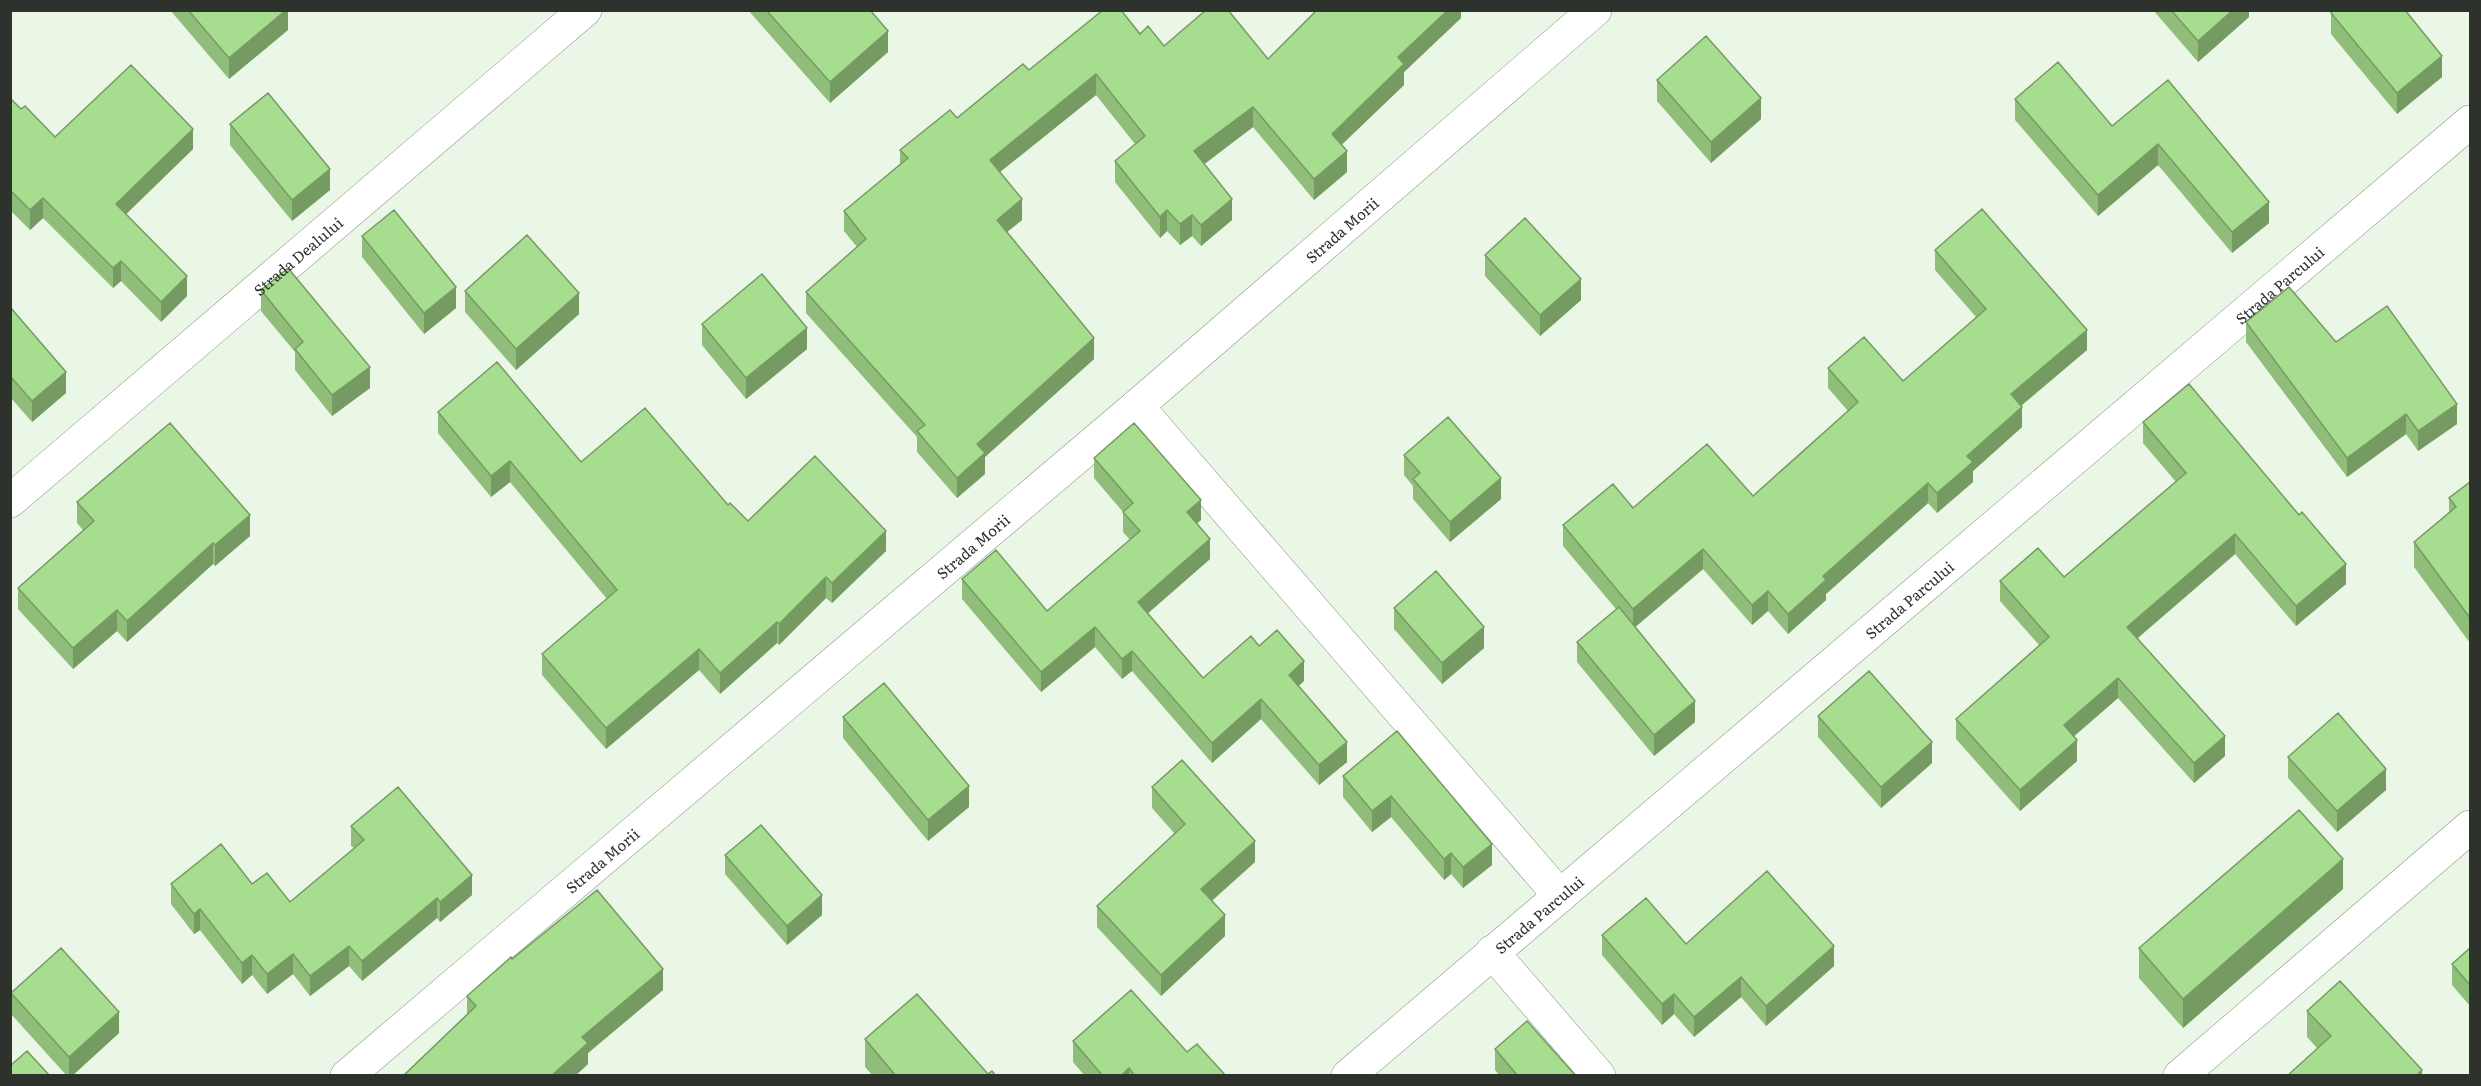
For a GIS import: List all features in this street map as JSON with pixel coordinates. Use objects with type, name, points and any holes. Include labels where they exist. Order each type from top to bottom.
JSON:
[{"type":"street","name":"Strada Dealului","points":[[10,501],[585,10]]},
{"type":"street","name":"Strada Morii","points":[[347,1076],[1137,406],[1595,10]]},
{"type":"street","name":"Strada Parcului","points":[[1348,1076],[2470,122]]},
{"type":"street","points":[[1137,406],[1560,896]]},
{"type":"street","points":[[2180,1076],[2470,827]]},
{"type":"street","points":[[1492,952],[1599,1076]]},
{"type":"building","points":[[188,10],[286,10],[229,58]]},
{"type":"building","points":[[766,10],[870,10],[888,31],[830,82]]},
{"type":"building","points":[[1103,10],[1121,10],[1140,34],[1148,26],[1164,46],[1206,10],[1228,10],[1268,59],[1317,10],[1448,10],[1398,57],[1404,64],[1332,134],[1347,151],[1314,179],[1253,107],[1194,151],[1232,199],[1201,225],[1192,215],[1180,224],[1167,210],[1160,217],[1115,161],[1145,136],[1096,74],[990,160],[1022,199],[997,220],[1094,338],[977,444],[985,453],[957,478],[917,431],[925,425],[806,292],[866,239],[844,211],[908,158],[900,150],[950,110],[957,118],[1023,64],[1029,70]]},
{"type":"building","points":[[2171,10],[2233,10],[2198,41]]},
{"type":"building","points":[[2334,10],[2405,10],[2442,56],[2397,93],[2331,13]]},
{"type":"building","points":[[1706,36],[1761,98],[1711,142],[1657,80]]},
{"type":"building","points":[[2058,62],[2112,126],[2168,80],[2269,202],[2232,232],[2158,144],[2098,195],[2015,99]]},
{"type":"building","points":[[131,65],[193,129],[116,204],[187,276],[161,302],[121,261],[113,268],[43,198],[30,210],[10,190],[10,98],[21,109],[25,106],[55,137]]},
{"type":"building","points":[[268,93],[330,169],[292,200],[230,124]]},
{"type":"building","points":[[1982,209],[2087,330],[2011,394],[2022,407],[1967,456],[1973,462],[1937,493],[1928,483],[1823,576],[1826,580],[1788,614],[1768,591],[1752,605],[1703,549],[1633,609],[1563,525],[1613,484],[1633,508],[1707,444],[1753,496],[1858,402],[1828,368],[1864,337],[1903,381],[1986,309],[1935,250]]},
{"type":"building","points":[[394,210],[456,287],[424,313],[362,236]]},
{"type":"building","points":[[1525,218],[1581,279],[1540,315],[1485,255]]},
{"type":"building","points":[[527,235],[579,293],[516,349],[465,291]]},
{"type":"building","points":[[288,268],[370,367],[332,395],[295,349],[303,342],[261,290]]},
{"type":"building","points":[[762,274],[807,328],[746,378],[702,324]]},
{"type":"building","points":[[2289,287],[2336,342],[2387,306],[2457,404],[2418,431],[2406,414],[2347,458],[2246,322]]},
{"type":"building","points":[[10,307],[66,372],[32,401],[10,376]]},
{"type":"building","points":[[497,362],[581,462],[645,408],[728,505],[730,503],[748,521],[815,456],[886,531],[832,583],[826,577],[779,624],[777,622],[720,673],[699,649],[606,728],[542,654],[617,590],[510,461],[491,476],[438,412]]},
{"type":"building","points":[[2189,384],[2299,515],[2302,512],[2346,564],[2296,606],[2235,534],[2127,627],[2225,736],[2194,763],[2118,678],[2064,725],[2077,740],[2020,790],[1956,719],[2049,637],[2000,581],[2038,548],[2064,577],[2186,473],[2143,422]]},
{"type":"building","points":[[1448,417],[1501,478],[1450,522],[1413,479],[1420,473],[1404,455]]},
{"type":"building","points":[[170,423],[250,515],[215,545],[213,543],[127,621],[117,610],[73,648],[18,588],[94,521],[77,502]]},
{"type":"building","points":[[1134,423],[1201,500],[1187,512],[1210,539],[1138,602],[1203,678],[1251,636],[1259,646],[1277,630],[1304,661],[1289,675],[1347,742],[1319,765],[1261,699],[1212,743],[1132,651],[1122,659],[1095,627],[1041,672],[962,579],[996,550],[1047,611],[1140,531],[1123,512],[1133,503],[1094,458]]},
{"type":"building","points":[[2470,482],[2470,618],[2414,542],[2456,507],[2449,498]]},
{"type":"building","points":[[1436,571],[1484,627],[1442,663],[1394,608]]},
{"type":"building","points":[[1619,607],[1695,701],[1654,735],[1577,642]]},
{"type":"building","points":[[1869,671],[1932,742],[1881,787],[1818,716]]},
{"type":"building","points":[[884,683],[969,786],[928,820],[843,717]]},
{"type":"building","points":[[2338,713],[2386,769],[2337,811],[2288,757]]},
{"type":"building","points":[[1397,731],[1492,844],[1463,867],[1451,853],[1444,859],[1391,796],[1372,811],[1343,776]]},
{"type":"building","points":[[1182,760],[1255,841],[1201,889],[1225,915],[1161,975],[1097,906],[1185,824],[1152,787]]},
{"type":"building","points":[[398,787],[472,875],[440,902],[437,898],[362,961],[349,946],[310,976],[293,954],[267,974],[252,955],[242,963],[200,909],[194,914],[171,884],[221,844],[252,884],[267,873],[290,902],[364,840],[351,826]]},
{"type":"building","points":[[2299,810],[2343,859],[2183,999],[2139,948]]},
{"type":"building","points":[[761,825],[822,895],[787,926],[725,855]]},
{"type":"building","points":[[1767,871],[1834,946],[1766,1006],[1741,977],[1694,1017],[1674,994],[1662,1004],[1602,935],[1646,898],[1686,944]]},
{"type":"building","points":[[597,890],[663,969],[582,1037],[588,1043],[551,1076],[403,1076],[476,1006],[467,996],[511,957],[512,959]]},
{"type":"building","points":[[61,948],[119,1012],[69,1057],[11,993]]},
{"type":"building","points":[[2470,948],[2470,985],[2452,964]]},
{"type":"building","points":[[2340,981],[2422,1070],[2416,1076],[2287,1076],[2331,1036],[2307,1011]]},
{"type":"building","points":[[1131,990],[1187,1052],[1197,1044],[1226,1076],[1135,1076],[1129,1068],[1121,1076],[1103,1076],[1073,1041]]},
{"type":"building","points":[[917,994],[988,1074],[992,1071],[996,1076],[896,1076],[865,1039]]},
{"type":"building","points":[[1527,1021],[1576,1076],[1518,1076],[1495,1049]]},
{"type":"building","points":[[27,1051],[50,1076],[10,1076],[10,1066]]}]
